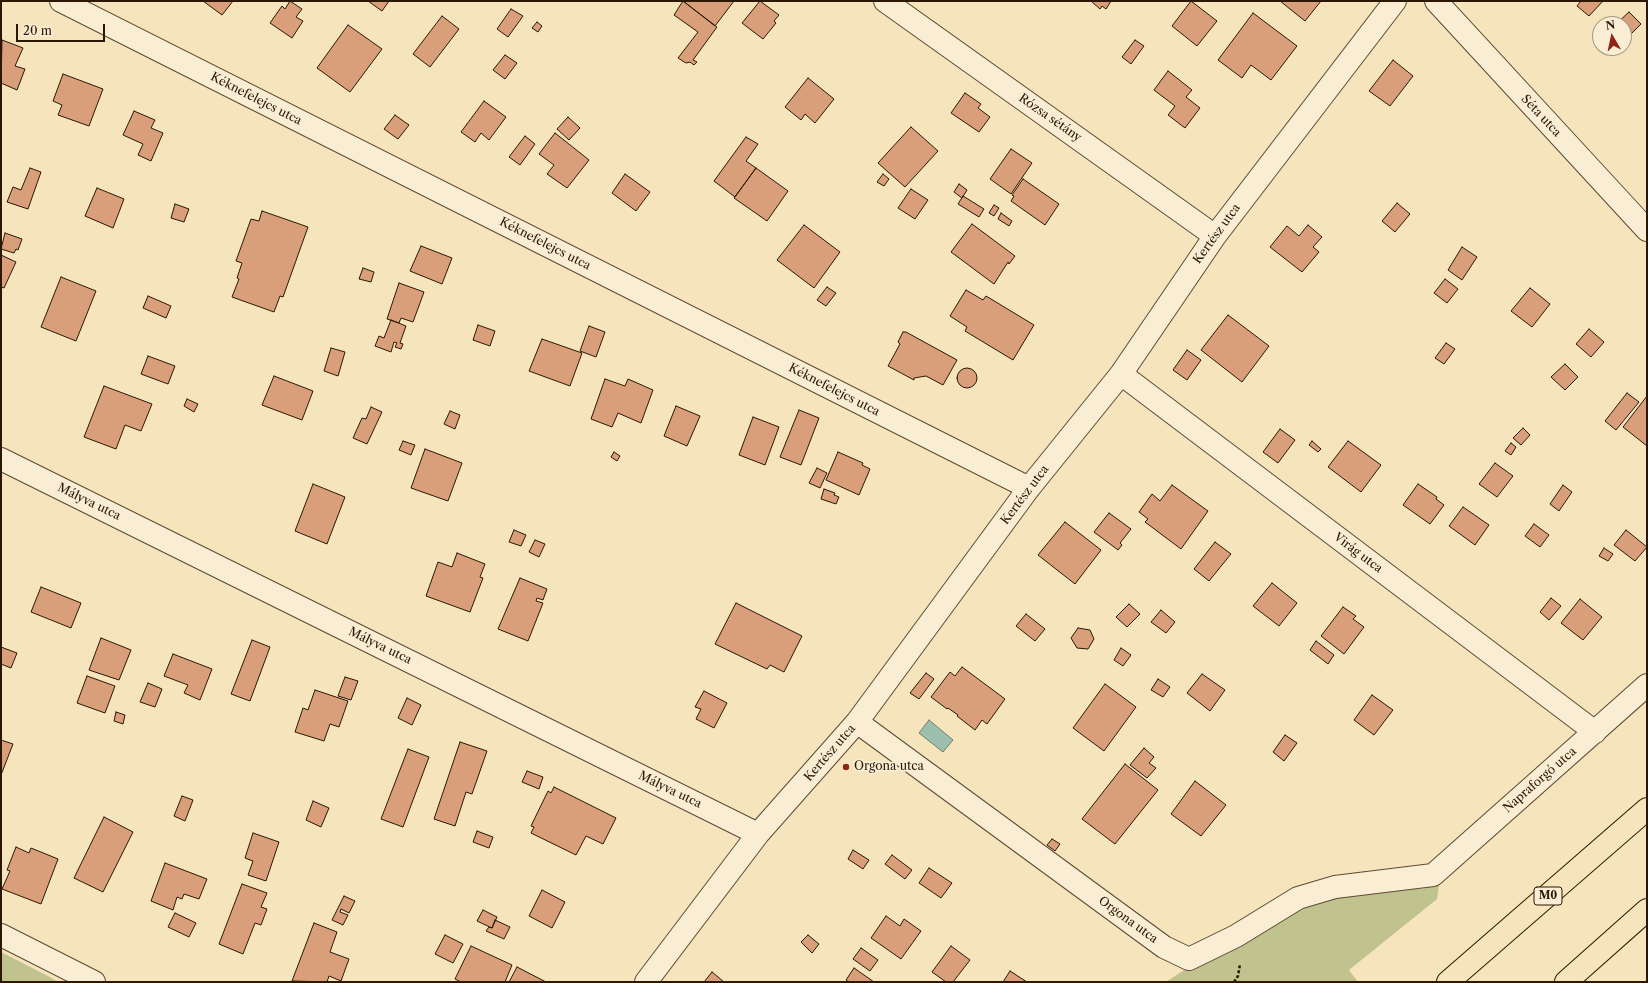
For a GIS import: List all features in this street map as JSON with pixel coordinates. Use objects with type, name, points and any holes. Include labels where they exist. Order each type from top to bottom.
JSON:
[{"type":"highway","name":"M0","points":[[1448,982],[1647,809]]},
{"type":"highway","points":[[1566,982],[1647,910]]},
{"type":"street","name":"Kéknefelejcs utca","points":[[61,1],[1029,488]]},
{"type":"street","name":"Rózsa sétány","points":[[885,1],[1215,236]]},
{"type":"street","name":"Kertész utca","points":[[646,982],[758,834],[857,722],[1029,488],[1121,374],[1215,236],[1395,1]]},
{"type":"street","name":"Séta utca","points":[[1436,1],[1647,230]]},
{"type":"street","name":"Virág utca","points":[[1121,374],[1595,732]]},
{"type":"street","name":"Mályva utca","points":[[1,458],[758,834]]},
{"type":"street","name":"Napraforgó utca","points":[[1433,875],[1647,685]]},
{"type":"street","name":"Orgona utca","points":[[857,722],[1164,947],[1189,959],[1236,936],[1298,898],[1335,887],[1433,875]]},
{"type":"street","points":[[1,936],[94,982]]},
{"type":"green space","points":[[1439,885],[1437,899],[1349,970],[1358,982],[1166,982],[1236,936],[1338,892],[1378,887],[1420,889]]},
{"type":"green space","points":[[1,952],[48,976],[58,982],[1,982]]},
{"type":"shaded area","points":[[929,720],[953,740],[943,752],[919,733]]},
{"type":"building","points":[[203,1],[233,1],[222,15]]},
{"type":"building","points":[[290,1],[302,9],[296,17],[303,21],[292,38],[270,23],[282,6],[285,9]]},
{"type":"building","points":[[368,1],[389,1],[382,11]]},
{"type":"building","points":[[683,1],[717,27],[693,60],[697,62],[694,65],[690,62],[686,63],[678,58],[698,32],[674,15]]},
{"type":"building","points":[[683,1],[734,1],[715,26]]},
{"type":"building","points":[[760,1],[779,15],[774,21],[776,23],[763,39],[742,23]]},
{"type":"building","points":[[1091,1],[1111,1],[1106,9],[1102,6],[1100,9]]},
{"type":"building","points":[[1191,1],[1217,21],[1197,46],[1172,26]]},
{"type":"building","points":[[1280,1],[1321,1],[1305,21]]},
{"type":"building","points":[[1581,1],[1603,1],[1589,16],[1577,6]]},
{"type":"building","points":[[511,9],[523,16],[508,37],[497,29]]},
{"type":"building","points":[[1629,12],[1641,24],[1632,33],[1632,16],[1625,16]]},
{"type":"building","points":[[1253,13],[1297,46],[1271,80],[1251,65],[1242,78],[1218,60]]},
{"type":"building","points":[[442,16],[459,29],[430,67],[413,54]]},
{"type":"building","points":[[537,22],[542,26],[538,32],[532,28]]},
{"type":"building","points":[[348,25],[382,49],[350,92],[317,68]]},
{"type":"building","points":[[2,40],[23,48],[15,66],[25,69],[17,90],[1,83]]},
{"type":"building","points":[[1135,40],[1144,46],[1131,64],[1122,57]]},
{"type":"building","points":[[505,55],[517,63],[505,79],[493,70]]},
{"type":"building","points":[[1393,60],[1413,76],[1390,106],[1369,91]]},
{"type":"building","points":[[1168,71],[1192,90],[1186,97],[1200,108],[1185,128],[1168,115],[1175,106],[1154,90]]},
{"type":"building","points":[[63,74],[103,89],[89,126],[58,115],[62,105],[53,101]]},
{"type":"building","points":[[808,78],[834,99],[815,123],[805,114],[801,120],[785,107]]},
{"type":"building","points":[[965,93],[981,104],[978,108],[990,117],[979,132],[951,113]]},
{"type":"building","points":[[484,101],[506,117],[489,140],[481,133],[475,142],[461,132]]},
{"type":"building","points":[[134,111],[155,120],[151,128],[163,133],[151,161],[138,155],[143,144],[123,135]]},
{"type":"building","points":[[395,115],[409,125],[398,139],[384,129]]},
{"type":"building","points":[[568,117],[580,128],[569,140],[557,129]]},
{"type":"building","points":[[911,127],[938,151],[905,187],[878,163]]},
{"type":"building","points":[[555,133],[589,160],[567,188],[547,174],[554,165],[539,154]]},
{"type":"building","points":[[525,136],[535,144],[520,165],[509,157]]},
{"type":"building","points":[[746,137],[758,144],[746,161],[756,168],[735,197],[714,181]]},
{"type":"building","points":[[1011,149],[1032,163],[1011,194],[990,179]]},
{"type":"building","points":[[30,168],[41,172],[28,209],[7,202],[13,187],[21,190]]},
{"type":"building","points":[[756,168],[788,191],[767,221],[734,198]]},
{"type":"building","points":[[625,174],[650,192],[636,211],[612,193]]},
{"type":"building","points":[[883,174],[889,179],[884,186],[877,182]]},
{"type":"building","points":[[1023,179],[1059,204],[1045,225],[1011,201],[1014,196],[1012,195]]},
{"type":"building","points":[[959,184],[967,190],[962,198],[954,192]]},
{"type":"building","points":[[97,188],[124,199],[113,228],[85,216]]},
{"type":"building","points":[[911,189],[928,200],[915,219],[898,208]]},
{"type":"building","points":[[963,196],[984,209],[979,217],[958,204]]},
{"type":"building","points":[[1397,203],[1410,214],[1395,232],[1382,221]]},
{"type":"building","points":[[175,204],[189,209],[184,222],[171,218]]},
{"type":"building","points":[[994,205],[999,208],[994,216],[989,213]]},
{"type":"building","points":[[262,211],[308,227],[283,297],[280,296],[274,312],[232,297],[239,279],[237,278],[242,263],[236,261],[251,219],[259,221]]},
{"type":"building","points":[[1001,213],[1012,221],[1009,226],[998,219]]},
{"type":"building","points":[[972,224],[1015,256],[1009,264],[1008,262],[994,284],[951,252]]},
{"type":"building","points":[[804,225],[840,252],[814,288],[777,260]]},
{"type":"building","points":[[1308,225],[1322,237],[1313,247],[1319,252],[1302,272],[1270,247],[1287,226],[1299,236]]},
{"type":"building","points":[[5,233],[22,239],[18,250],[16,249],[14,253],[1,249]]},
{"type":"building","points":[[421,246],[452,258],[442,284],[410,271]]},
{"type":"building","points":[[1462,247],[1477,257],[1462,280],[1448,270]]},
{"type":"building","points":[[1,255],[16,262],[4,288],[1,287]]},
{"type":"building","points":[[363,268],[374,272],[371,282],[359,279]]},
{"type":"building","points":[[61,277],[96,291],[76,341],[41,327]]},
{"type":"building","points":[[1445,279],[1458,289],[1447,303],[1434,293]]},
{"type":"building","points":[[399,283],[424,292],[413,322],[401,318],[399,323],[387,319]]},
{"type":"building","points":[[827,287],[836,293],[826,306],[817,300]]},
{"type":"building","points":[[1530,288],[1550,304],[1532,327],[1511,311]]},
{"type":"building","points":[[966,290],[983,300],[986,296],[1034,325],[1013,360],[965,331],[967,327],[950,316]]},
{"type":"building","points":[[148,296],[171,306],[166,318],[143,308]]},
{"type":"building","points":[[1228,315],[1269,346],[1242,382],[1201,350]]},
{"type":"building","points":[[391,320],[406,326],[400,343],[403,344],[401,349],[395,347],[397,343],[394,342],[391,352],[375,346],[379,336],[384,338]]},
{"type":"building","points":[[478,325],[495,331],[490,346],[473,340]]},
{"type":"building","points":[[589,326],[605,332],[596,357],[580,351]]},
{"type":"building","points":[[1589,329],[1604,342],[1591,357],[1576,344]]},
{"type":"building","points":[[903,332],[906,332],[957,360],[943,385],[926,376],[914,378],[914,380],[888,366],[900,344],[898,342]]},
{"type":"building","points":[[542,339],[582,353],[570,386],[529,371]]},
{"type":"building","points":[[1446,343],[1455,349],[1444,364],[1435,358]]},
{"type":"building","points":[[331,348],[345,352],[338,376],[324,371]]},
{"type":"building","points":[[1187,350],[1201,360],[1187,380],[1173,370]]},
{"type":"building","points":[[148,356],[175,366],[168,384],[141,374]]},
{"type":"building","points":[[1565,364],[1578,377],[1565,390],[1551,377]]},
{"type":"building","points":[[963,368],[971,368],[977,374],[977,382],[971,388],[963,388],[957,382],[957,374]]},
{"type":"building","points":[[274,376],[313,391],[302,420],[262,405]]},
{"type":"building","points":[[605,379],[625,386],[628,379],[653,390],[641,423],[618,413],[612,427],[591,419]]},
{"type":"building","points":[[104,386],[152,404],[141,431],[125,425],[116,449],[84,437]]},
{"type":"building","points":[[1627,393],[1639,402],[1616,430],[1605,421]]},
{"type":"building","points":[[1647,396],[1647,446],[1623,427]]},
{"type":"building","points":[[187,399],[198,404],[194,412],[184,406]]},
{"type":"building","points":[[676,406],[700,416],[687,446],[664,436]]},
{"type":"building","points":[[371,407],[382,412],[367,444],[353,438],[362,418],[366,419]]},
{"type":"building","points":[[799,410],[819,418],[801,465],[780,457]]},
{"type":"building","points":[[450,411],[460,415],[455,429],[444,424]]},
{"type":"building","points":[[753,417],[779,427],[765,465],[739,455]]},
{"type":"building","points":[[1523,428],[1530,435],[1521,445],[1513,438]]},
{"type":"building","points":[[1280,429],[1295,440],[1278,463],[1263,452]]},
{"type":"building","points":[[403,441],[415,445],[411,455],[399,450]]},
{"type":"building","points":[[1312,441],[1321,449],[1318,452],[1309,445]]},
{"type":"building","points":[[1348,441],[1381,465],[1361,492],[1328,467]]},
{"type":"building","points":[[1511,443],[1516,447],[1511,455],[1505,451]]},
{"type":"building","points":[[425,449],[462,463],[448,501],[411,488]]},
{"type":"building","points":[[614,452],[620,456],[617,461],[611,457]]},
{"type":"building","points":[[838,452],[863,463],[862,465],[870,469],[859,495],[826,480]]},
{"type":"building","points":[[1495,463],[1513,476],[1497,497],[1479,484]]},
{"type":"building","points":[[817,468],[827,473],[820,488],[809,483]]},
{"type":"building","points":[[313,484],[345,497],[327,544],[295,531]]},
{"type":"building","points":[[1418,484],[1437,497],[1436,499],[1444,505],[1430,524],[1403,505]]},
{"type":"building","points":[[1172,485],[1208,511],[1181,549],[1145,522],[1148,519],[1139,512],[1152,494],[1160,501]]},
{"type":"building","points":[[1563,485],[1572,492],[1559,511],[1550,504]]},
{"type":"building","points":[[824,489],[835,493],[834,495],[839,497],[836,504],[821,499]]},
{"type":"building","points":[[1463,507],[1489,525],[1475,545],[1449,526]]},
{"type":"building","points":[[1109,513],[1131,529],[1120,543],[1122,545],[1118,550],[1094,532]]},
{"type":"building","points":[[1065,522],[1101,550],[1075,584],[1038,555]]},
{"type":"building","points":[[1534,524],[1549,535],[1540,547],[1525,536]]},
{"type":"building","points":[[514,530],[526,535],[521,546],[509,542]]},
{"type":"building","points":[[1626,530],[1647,547],[1635,561],[1614,545]]},
{"type":"building","points":[[535,540],[545,544],[539,557],[529,552]]},
{"type":"building","points":[[1215,542],[1231,554],[1209,581],[1194,569]]},
{"type":"building","points":[[1604,548],[1613,554],[1608,561],[1599,556]]},
{"type":"building","points":[[457,553],[485,564],[480,577],[483,578],[470,612],[426,596],[438,562],[452,567]]},
{"type":"building","points":[[520,578],[547,589],[543,600],[537,598],[536,601],[543,603],[528,641],[498,629]]},
{"type":"building","points":[[1272,583],[1297,603],[1279,626],[1253,606]]},
{"type":"building","points":[[41,587],[81,603],[71,628],[31,612]]},
{"type":"building","points":[[1551,598],[1561,606],[1549,620],[1540,612]]},
{"type":"building","points":[[1580,599],[1602,617],[1583,640],[1561,623]]},
{"type":"building","points":[[736,603],[802,636],[784,672],[770,665],[767,669],[715,644]]},
{"type":"building","points":[[1129,604],[1140,614],[1127,627],[1116,617]]},
{"type":"building","points":[[1343,607],[1356,616],[1353,619],[1364,627],[1344,654],[1321,636]]},
{"type":"building","points":[[1161,610],[1175,622],[1166,633],[1151,622]]},
{"type":"building","points":[[1026,614],[1045,629],[1035,641],[1016,626]]},
{"type":"building","points":[[1078,628],[1090,630],[1094,639],[1088,649],[1077,648],[1071,638]]},
{"type":"building","points":[[101,638],[131,650],[119,680],[89,670]]},
{"type":"building","points":[[252,640],[270,647],[250,701],[231,694]]},
{"type":"building","points":[[1316,641],[1334,655],[1328,664],[1310,650]]},
{"type":"building","points":[[1,647],[17,653],[11,668],[1,664]]},
{"type":"building","points":[[1121,648],[1131,655],[1123,666],[1114,660]]},
{"type":"building","points":[[173,654],[212,669],[200,700],[184,693],[188,685],[164,676]]},
{"type":"building","points":[[962,667],[1005,699],[987,724],[982,720],[975,730],[957,716],[958,715],[931,697],[950,672],[955,676]]},
{"type":"building","points":[[926,673],[934,679],[919,699],[910,693]]},
{"type":"building","points":[[1202,674],[1225,690],[1210,711],[1187,693]]},
{"type":"building","points":[[87,676],[115,686],[105,713],[77,703]]},
{"type":"building","points":[[345,677],[358,681],[351,700],[338,696]]},
{"type":"building","points":[[1158,679],[1170,687],[1163,697],[1151,690]]},
{"type":"building","points":[[148,683],[162,689],[155,707],[140,702]]},
{"type":"building","points":[[1105,684],[1136,707],[1104,751],[1073,728]]},
{"type":"building","points":[[315,690],[348,701],[339,727],[330,724],[324,741],[295,732],[303,708],[308,710]]},
{"type":"building","points":[[704,691],[727,703],[714,728],[696,719],[701,709],[695,707]]},
{"type":"building","points":[[1372,695],[1393,710],[1374,735],[1354,720]]},
{"type":"building","points":[[407,698],[421,705],[412,725],[398,718]]},
{"type":"building","points":[[116,712],[125,715],[123,724],[114,721]]},
{"type":"building","points":[[1285,735],[1297,743],[1284,761],[1273,752]]},
{"type":"building","points":[[1,740],[13,744],[1,775]]},
{"type":"building","points":[[460,742],[487,751],[472,794],[466,792],[455,826],[434,819]]},
{"type":"building","points":[[1144,748],[1154,757],[1149,763],[1156,768],[1147,778],[1130,765]]},
{"type":"building","points":[[408,749],[429,757],[403,827],[381,819]]},
{"type":"building","points":[[1125,764],[1158,790],[1115,844],[1082,819]]},
{"type":"building","points":[[527,771],[543,777],[539,789],[522,782]]},
{"type":"building","points":[[1195,781],[1226,805],[1201,836],[1171,814]]},
{"type":"building","points":[[554,787],[616,818],[603,844],[586,836],[576,855],[531,833],[534,827],[531,826],[548,791],[551,793]]},
{"type":"building","points":[[182,796],[193,800],[185,821],[174,816]]},
{"type":"building","points":[[313,801],[329,808],[321,827],[306,820]]},
{"type":"building","points":[[104,817],[133,832],[103,892],[74,878]]},
{"type":"building","points":[[477,831],[493,837],[489,848],[473,842]]},
{"type":"building","points":[[253,833],[279,842],[266,881],[248,875],[253,861],[245,858]]},
{"type":"building","points":[[1052,839],[1060,844],[1055,851],[1047,845]]},
{"type":"building","points":[[16,847],[29,853],[31,848],[58,859],[41,904],[2,889],[10,871],[7,870]]},
{"type":"building","points":[[853,850],[869,860],[863,869],[848,859]]},
{"type":"building","points":[[892,855],[912,870],[905,879],[885,864]]},
{"type":"building","points":[[165,863],[207,879],[199,899],[184,894],[182,899],[177,897],[173,910],[151,901]]},
{"type":"building","points":[[929,868],[952,883],[941,898],[919,883]]},
{"type":"building","points":[[242,884],[267,893],[261,907],[267,909],[261,925],[255,923],[243,954],[219,944]]},
{"type":"building","points":[[542,890],[565,902],[552,928],[529,916]]},
{"type":"building","points":[[344,896],[355,901],[349,913],[341,909],[340,912],[348,915],[343,925],[332,920]]},
{"type":"building","points":[[483,910],[497,917],[492,928],[477,921]]},
{"type":"building","points":[[175,913],[196,923],[189,937],[168,927]]},
{"type":"building","points":[[886,916],[900,926],[904,919],[921,931],[901,959],[871,938]]},
{"type":"building","points":[[495,920],[510,927],[504,939],[486,931],[489,927],[492,928]]},
{"type":"building","points":[[314,923],[337,932],[330,952],[349,959],[341,981],[329,976],[327,982],[292,981]]},
{"type":"building","points":[[445,935],[463,944],[453,963],[435,954]]},
{"type":"building","points":[[808,935],[819,944],[812,953],[801,942]]},
{"type":"building","points":[[471,946],[512,965],[505,982],[461,982],[455,979]]},
{"type":"building","points":[[951,946],[970,960],[953,982],[946,982],[932,972]]},
{"type":"building","points":[[861,948],[878,960],[870,971],[853,959]]},
{"type":"building","points":[[517,967],[546,982],[509,982]]},
{"type":"building","points":[[854,968],[874,982],[849,982],[846,980]]},
{"type":"building","points":[[1010,971],[1027,982],[1003,982]]},
{"type":"building","points":[[712,972],[724,982],[704,982]]},
{"type":"place","name":"Orgona utca","points":[[846,767]]}]
